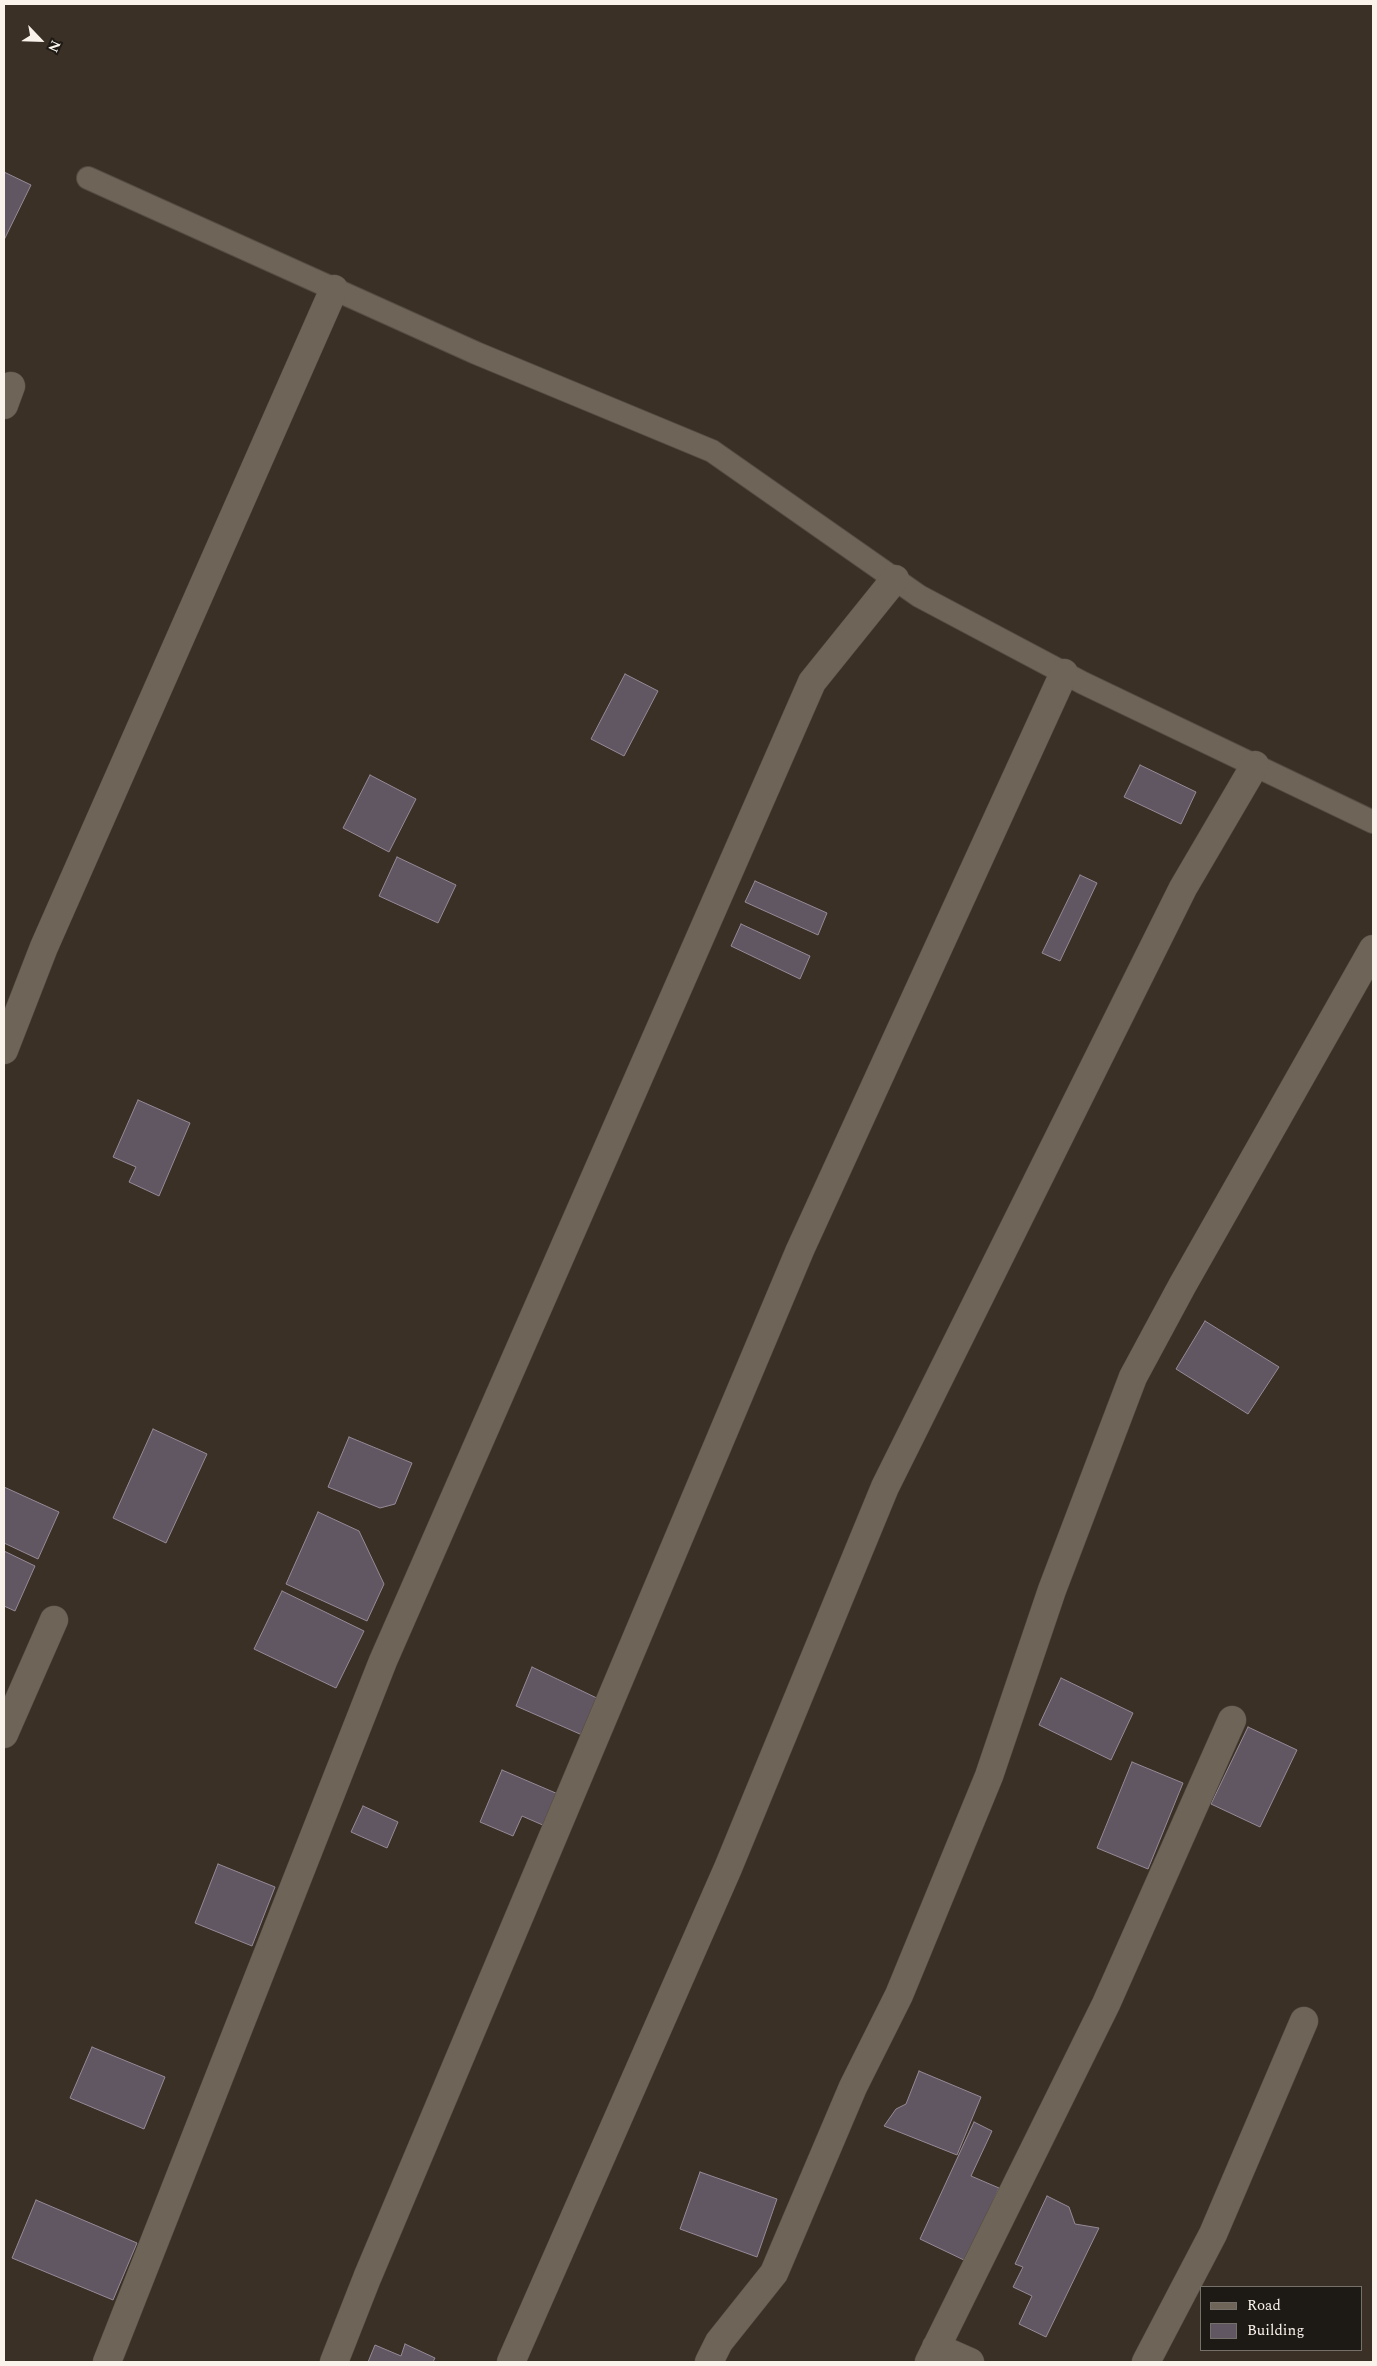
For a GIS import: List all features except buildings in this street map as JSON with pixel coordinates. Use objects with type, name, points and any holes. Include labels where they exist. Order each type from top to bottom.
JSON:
[{"type":"street","points":[[4,1050],[44,947],[334,289]]},
{"type":"street","points":[[107,2362],[384,1661],[812,682],[895,579]]},
{"type":"street","points":[[334,2362],[367,2278],[800,1250],[1064,673]]},
{"type":"street","points":[[511,2362],[728,1868],[885,1487],[1183,888],[1255,766]]},
{"type":"street","points":[[710,2362],[719,2342],[774,2273],[853,2086],[899,1995],[989,1776],[1052,1590],[1132,1378],[1186,1277],[1373,949]]},
{"type":"street","points":[[4,1734],[54,1620]]},
{"type":"street","points":[[970,2362],[933,2355],[1106,2004],[1232,1720]]},
{"type":"street","points":[[1146,2362],[1213,2234],[1304,2022]]},
{"type":"lane","points":[[88,178],[476,353],[712,451],[919,596],[1064,673],[1373,822]]}]
